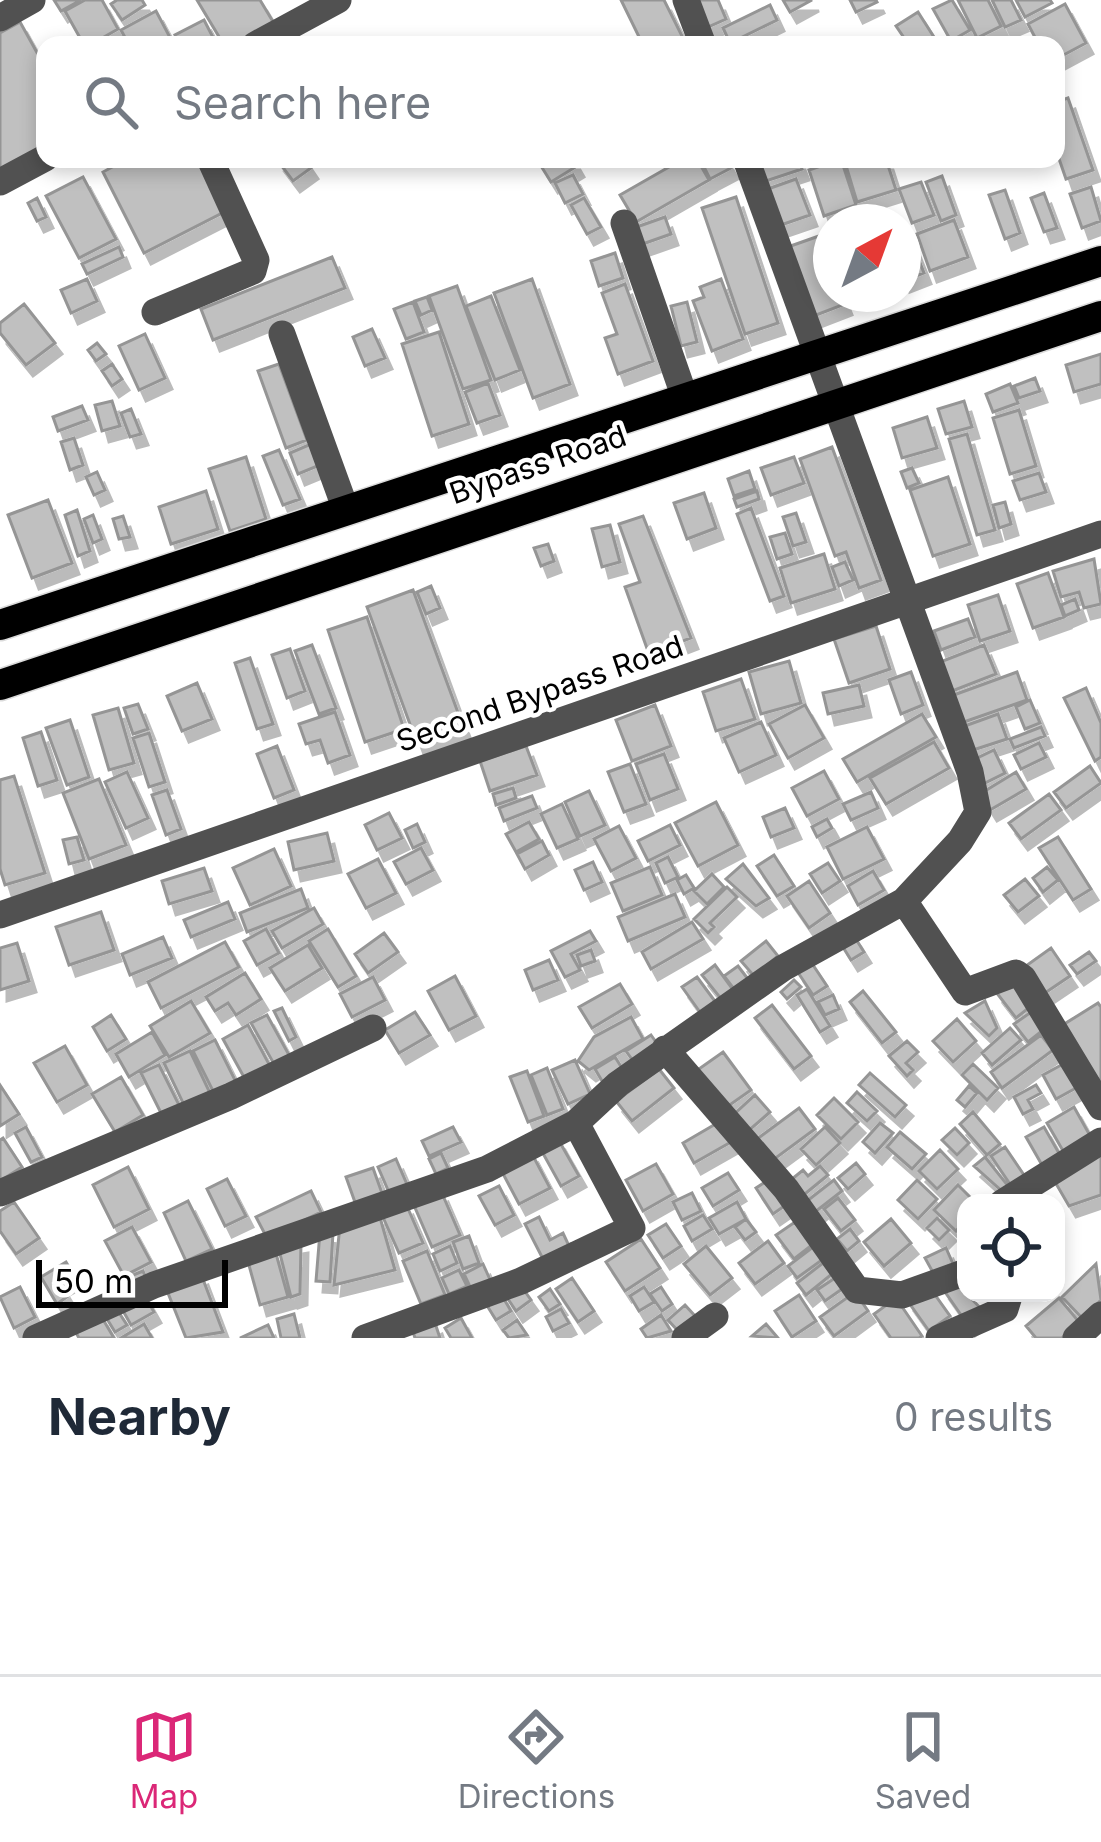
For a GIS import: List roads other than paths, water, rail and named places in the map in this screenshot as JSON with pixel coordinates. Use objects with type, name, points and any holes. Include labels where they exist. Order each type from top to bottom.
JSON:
[{"type":"main road","name":"Bypass Road","points":[[0,625],[1101,261]]},
{"type":"main road","name":"Bypass Road","points":[[0,685],[1101,316]]},
{"type":"street","points":[[0,18],[32,0]]},
{"type":"street","points":[[271,36],[338,0]]},
{"type":"street","points":[[686,0],[700,36]]},
{"type":"street","points":[[0,182],[36,163]]},
{"type":"street","points":[[155,312],[253,271],[256,260],[213,168]]},
{"type":"street","points":[[36,1338],[154,1285],[487,1169],[576,1123],[665,1049],[783,968],[904,901],[960,841],[978,812],[970,772],[749,168]]},
{"type":"street","points":[[624,223],[685,398]]},
{"type":"street","points":[[282,334],[346,510]]},
{"type":"street","name":"Second Bypass Road","points":[[0,915],[1101,534]]},
{"type":"street","points":[[904,901],[965,992],[1016,973],[1023,978],[1101,1107]]},
{"type":"street","points":[[0,1193],[231,1096],[373,1028]]},
{"type":"street","points":[[665,1049],[786,1190],[857,1290],[902,1295],[957,1275]]},
{"type":"street","points":[[365,1338],[520,1281],[632,1228],[576,1123]]},
{"type":"street","points":[[1016,1194],[1101,1141]]},
{"type":"street","points":[[939,1338],[1004,1310],[1007,1302]]},
{"type":"street","points":[[685,1338],[715,1316]]},
{"type":"street","points":[[1076,1338],[1101,1316]]}]
